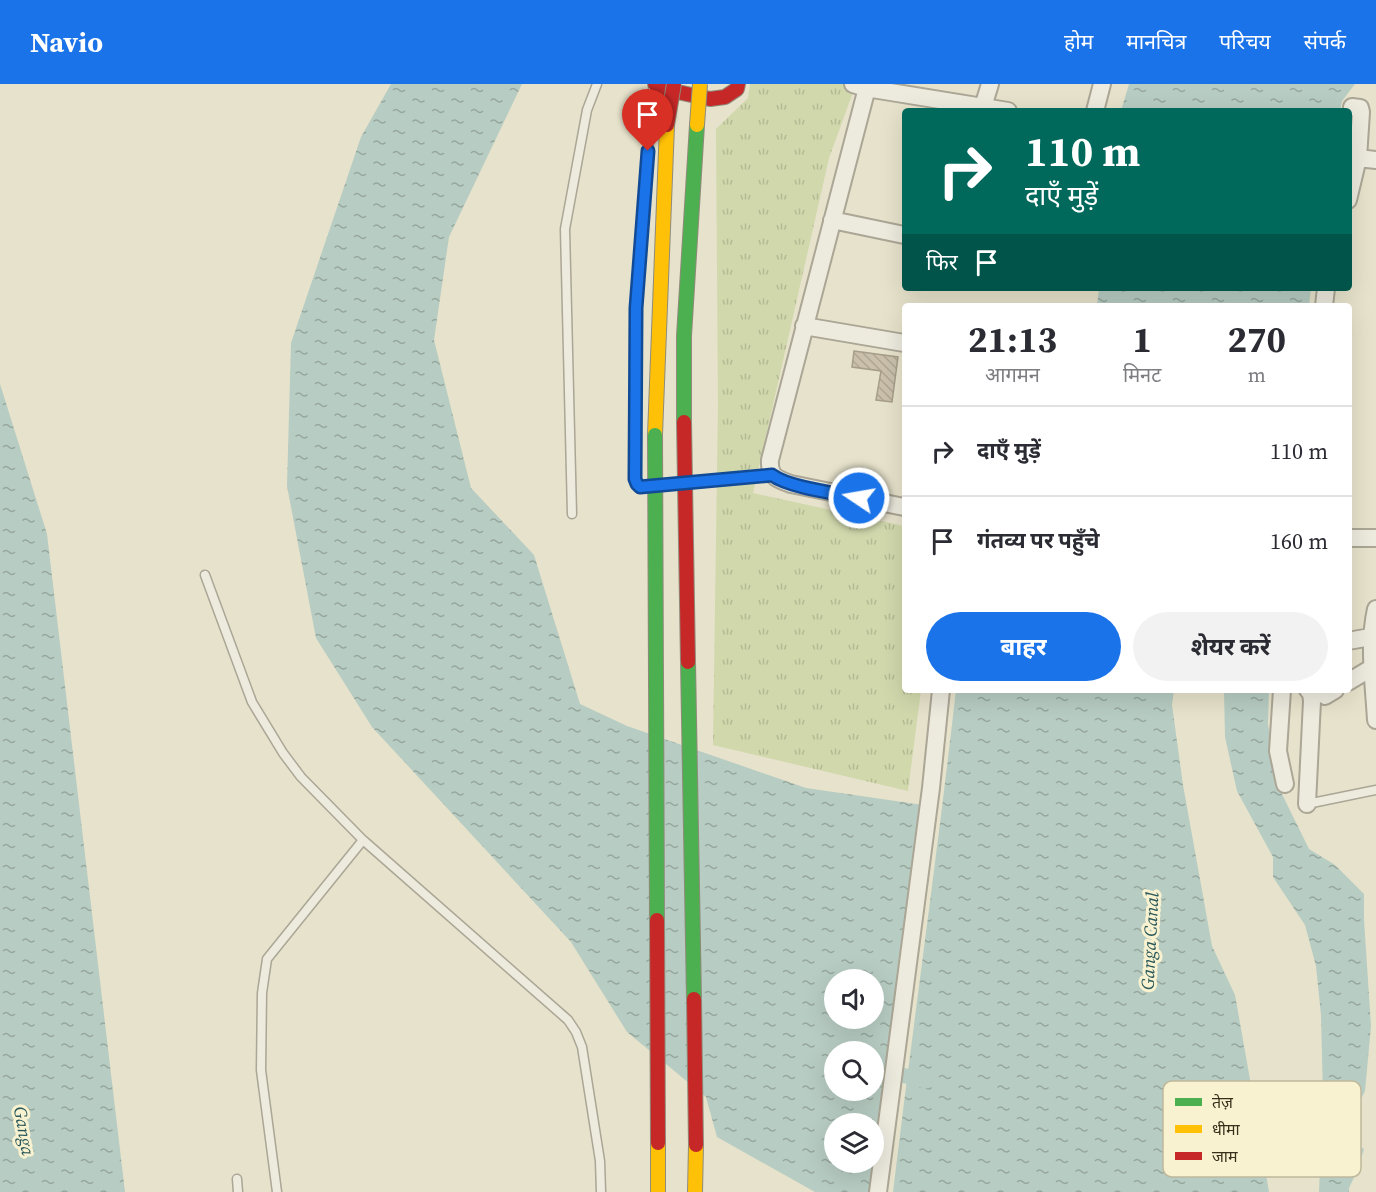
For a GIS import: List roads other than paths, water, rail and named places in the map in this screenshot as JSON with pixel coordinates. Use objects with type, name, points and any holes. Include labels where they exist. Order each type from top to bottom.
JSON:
[{"type":"highway","points":[[654,84],[659,88],[710,99],[725,97],[737,89],[738,84]]},
{"type":"highway","points":[[658,1192],[655,435],[668,125],[674,84]]},
{"type":"highway","points":[[695,1192],[684,336],[700,84]]},
{"type":"street","points":[[902,507],[779,480],[772,475],[769,468],[770,460],[832,220],[862,85],[974,108],[990,84]]},
{"type":"street","points":[[1096,108],[1102,84]]},
{"type":"street","points":[[1352,107],[1360,108],[1361,112],[1358,159],[1352,184]]},
{"type":"street","points":[[1358,159],[1376,160]]},
{"type":"street","points":[[832,220],[902,235]]},
{"type":"street","points":[[804,326],[902,343]]},
{"type":"street","points":[[1352,538],[1376,538]]},
{"type":"street","points":[[1376,609],[1373,623],[1376,720]]},
{"type":"street","points":[[1352,640],[1374,636]]},
{"type":"street","points":[[1352,680],[1373,668]]},
{"type":"street","points":[[878,1192],[931,788],[941,693]]},
{"type":"street","points":[[1282,693],[1278,751],[1285,784]]},
{"type":"street","points":[[1307,804],[1311,693]]},
{"type":"lane","points":[[572,514],[565,229],[587,110],[597,84]]},
{"type":"lane","points":[[654,84],[636,308],[635,479],[640,487],[662,485]]},
{"type":"lane","points":[[674,484],[772,475]]},
{"type":"lane","points":[[205,575],[252,702],[283,753],[301,777],[363,840],[568,1020],[576,1032],[582,1047],[600,1161],[601,1192]]},
{"type":"lane","points":[[1307,804],[1376,790]]},
{"type":"lane","points":[[277,1192],[261,1070],[262,993],[267,959],[363,840]]},
{"type":"lane","points":[[237,1179],[238,1192]]},
{"type":"water","points":[[391,84],[522,84],[449,237],[434,340],[471,488],[534,555],[580,704],[627,726],[806,788],[923,805],[884,1090],[884,1041],[824,1041],[824,1101],[882,1101],[881,1113],[824,1113],[824,1173],[873,1173],[870,1192],[815,1192],[717,1137],[706,1097],[627,1032],[571,942],[372,727],[316,638],[287,486],[291,343],[361,137]]},
{"type":"water","points":[[1129,84],[1355,84],[1342,101],[1341,108],[1122,108]]},
{"type":"water","points":[[1099,291],[1311,291],[1309,303],[1097,303]]},
{"type":"water","name":"Ganga","points":[[0,384],[47,534],[125,1192],[0,1192]]},
{"type":"water","name":"Ganga Canal","points":[[956,693],[1174,693],[1172,705],[1183,785],[1212,946],[1235,995],[1250,1081],[1163,1081],[1163,1177],[1266,1177],[1269,1192],[893,1192]]},
{"type":"water","points":[[1224,693],[1269,693],[1268,724],[1279,788],[1309,849],[1335,865],[1364,894],[1371,1026],[1365,1091],[1361,1099],[1361,1081],[1323,1081],[1321,1015],[1316,966],[1305,925],[1273,877],[1273,857],[1237,791],[1225,737]]},
{"type":"water","points":[[1320,1177],[1354,1177],[1349,1192],[1319,1192]]},
{"type":"waterway","points":[[884,1071],[926,1081]]}]
